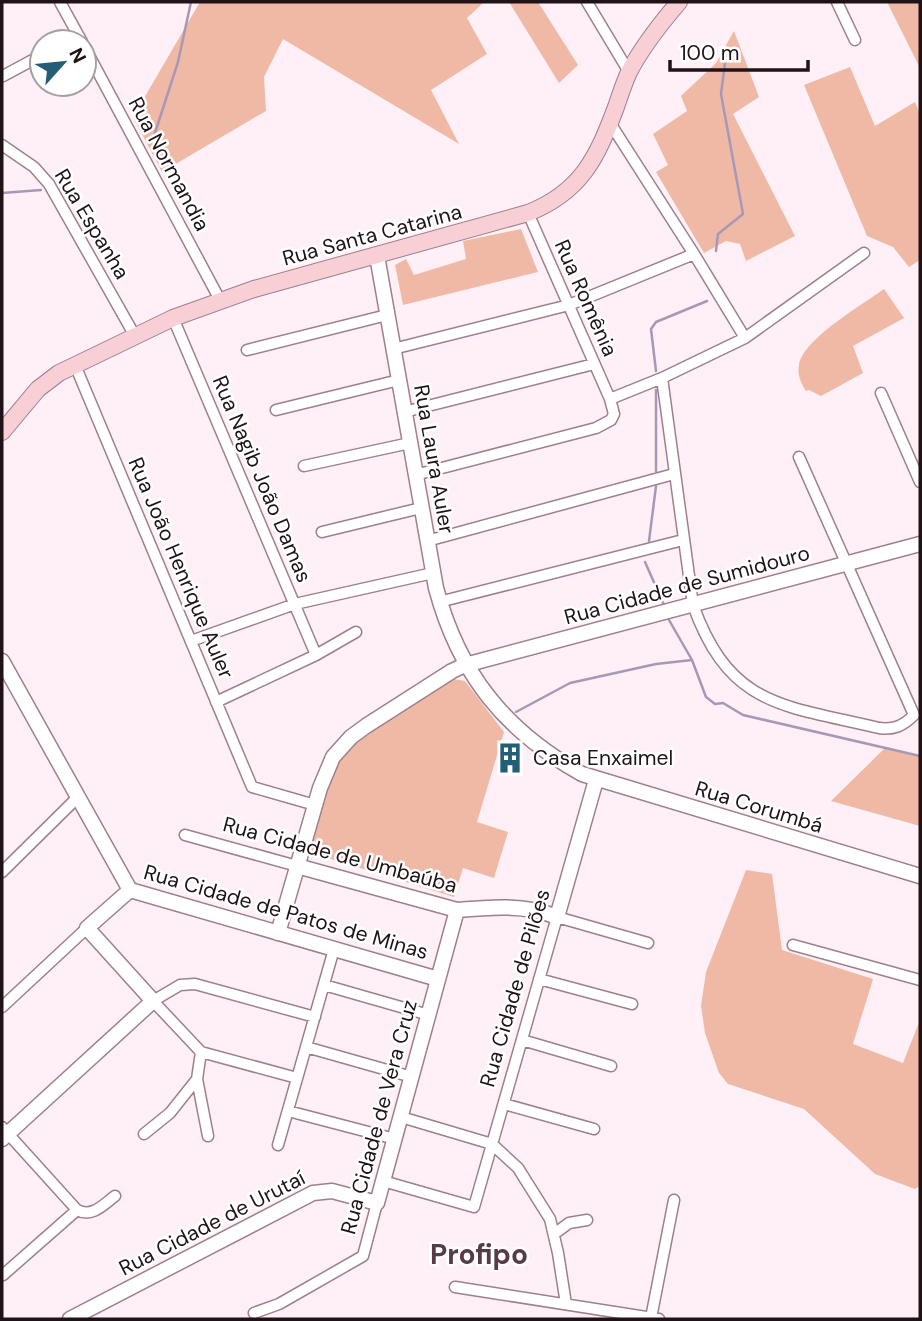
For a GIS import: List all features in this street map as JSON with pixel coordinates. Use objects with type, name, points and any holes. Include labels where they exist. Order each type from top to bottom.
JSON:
[{"type":"main road","name":"Rua Santa Catarina","points":[[2,432],[38,389],[75,365],[173,318],[220,300],[528,213],[548,205],[583,175],[598,153],[629,72],[679,2]]},
{"type":"street","name":"Rua Normandia","points":[[60,2],[74,28]]},
{"type":"street","points":[[587,2],[629,72]]},
{"type":"street","points":[[837,2],[855,40]]},
{"type":"street","points":[[3,76],[28,63]]},
{"type":"street","name":"Rua Normandia","points":[[98,73],[220,300]]},
{"type":"street","points":[[610,123],[745,338]]},
{"type":"street","name":"Rua Espanha","points":[[2,145],[34,167],[50,184],[135,336]]},
{"type":"street","name":"Rua Romênia","points":[[528,213],[610,399]]},
{"type":"street","points":[[415,475],[596,428],[611,420],[614,414],[610,399],[662,378],[745,338],[864,253]]},
{"type":"street","points":[[393,349],[569,305],[694,254]]},
{"type":"street","name":"Rua Laura Auler","points":[[377,256],[439,602],[465,665]]},
{"type":"street","points":[[247,350],[387,315]]},
{"type":"street","name":"Rua Nagib João Damas","points":[[173,318],[316,654]]},
{"type":"street","points":[[404,412],[594,364]]},
{"type":"street","name":"Rua João Henrique Auler","points":[[75,365],[252,787],[315,805]]},
{"type":"street","points":[[662,378],[693,605],[707,640],[740,683],[762,696],[791,707],[890,729],[906,723],[914,715],[799,457]]},
{"type":"street","points":[[275,410],[399,380]]},
{"type":"street","points":[[881,393],[920,482]]},
{"type":"street","points":[[304,466],[410,443]]},
{"type":"street","points":[[427,541],[674,474]]},
{"type":"street","points":[[322,532],[421,508]]},
{"type":"street","points":[[439,602],[683,540]]},
{"type":"street","name":"Rua Cidade de Sumidouro","points":[[278,933],[315,805],[330,764],[351,737],[366,726],[465,665],[920,544]]},
{"type":"street","points":[[191,641],[295,604],[433,573]]},
{"type":"street","points":[[216,702],[356,632]]},
{"type":"street","name":"Rua Cidade de Patos de Minas","points":[[2,661],[130,890],[438,979]]},
{"type":"street","name":"Rua Corumbá","points":[[465,665],[513,727],[559,762],[596,780],[920,876]]},
{"type":"street","name":"Rua Cidade de Pilões","points":[[383,1181],[474,1208],[596,780]]},
{"type":"street","points":[[2,872],[78,797]]},
{"type":"street","name":"Rua Cidade de Umbaúba","points":[[185,835],[457,910],[530,909],[648,943]]},
{"type":"street","points":[[2,1007],[130,890]]},
{"type":"street","name":"Rua Cidade de Vera Cruz","points":[[254,1313],[279,1304],[363,1256],[457,910]]},
{"type":"street","points":[[87,928],[201,1052],[297,1079]]},
{"type":"street","points":[[793,945],[920,980]]},
{"type":"street","points":[[278,1145],[334,949]]},
{"type":"street","points":[[539,979],[632,1004]]},
{"type":"street","points":[[115,1196],[93,1212],[87,1214],[77,1210],[4,1133],[153,1001],[173,989],[188,984],[204,985],[315,1017]]},
{"type":"street","points":[[324,985],[429,1015]]},
{"type":"street","points":[[522,1040],[611,1066]]},
{"type":"street","points":[[306,1048],[412,1077]]},
{"type":"street","points":[[201,1052],[197,1079],[208,1136]]},
{"type":"street","points":[[144,1134],[170,1113],[197,1079]]},
{"type":"street","points":[[504,1104],[594,1129]]},
{"type":"street","points":[[288,1111],[395,1139]]},
{"type":"street","points":[[401,1117],[492,1144],[505,1153],[530,1184],[550,1219],[566,1304]]},
{"type":"street","name":"Rua Cidade de Urutaí","points":[[70,1319],[313,1193],[332,1191],[377,1203]]},
{"type":"street","points":[[455,1287],[655,1319],[674,1200]]},
{"type":"street","points":[[3,1275],[77,1210]]},
{"type":"street","points":[[554,1234],[569,1223],[587,1220]]},
{"type":"shaded area","points":[[200,2],[484,2],[467,18],[487,54],[431,90],[459,144],[283,39],[264,77],[266,111],[162,172],[133,117]]},
{"type":"shaded area","points":[[509,2],[538,2],[578,65],[559,83]]},
{"type":"shaded area","points":[[887,2],[920,2],[920,68]]},
{"type":"shaded area","points":[[734,31],[759,97],[733,114],[795,236],[746,261],[740,244],[726,241],[704,253],[656,172],[668,165],[653,134],[687,111],[681,96],[716,63]]},
{"type":"shaded area","points":[[850,67],[875,126],[915,102],[920,114],[920,260],[909,267],[893,247],[867,236],[804,85]]},
{"type":"shaded area","points":[[521,229],[538,272],[403,305],[395,265],[406,259],[414,275],[466,259],[463,241]]},
{"type":"shaded area","points":[[884,289],[904,318],[853,346],[863,373],[821,396],[806,391],[800,379],[799,365],[811,344],[835,323]]},
{"type":"shaded area","points":[[454,679],[465,681],[504,732],[477,822],[508,832],[494,878],[463,868],[454,897],[308,852],[329,782],[340,760],[350,748],[392,715]]},
{"type":"shaded area","points":[[886,747],[920,756],[920,826],[831,801]]},
{"type":"shaded area","points":[[746,870],[772,874],[782,950],[873,979],[853,1044],[903,1063],[920,1020],[920,1186],[915,1189],[875,1174],[804,1109],[728,1084],[719,1073],[705,1033],[701,1006],[706,972]]},
{"type":"waterway","points":[[153,139],[178,62],[191,2]]},
{"type":"waterway","points":[[716,251],[718,234],[743,214],[721,94],[725,63]]},
{"type":"waterway","points":[[2,193],[41,190]]},
{"type":"waterway","points":[[656,371],[651,329],[656,322],[707,301]]},
{"type":"waterway","points":[[656,390],[656,471]]},
{"type":"waterway","points":[[649,541],[656,486]]},
{"type":"waterway","points":[[645,562],[664,605]]},
{"type":"waterway","points":[[669,620],[692,660],[706,697],[715,704],[723,703],[743,715],[920,756]]},
{"type":"waterway","points":[[516,712],[570,683],[656,664],[692,660]]},
{"type":"place","name":"Casa Enxaimel","points":[[510,758]]},
{"type":"district","name":"Profipo","points":[[479,1254]]}]
